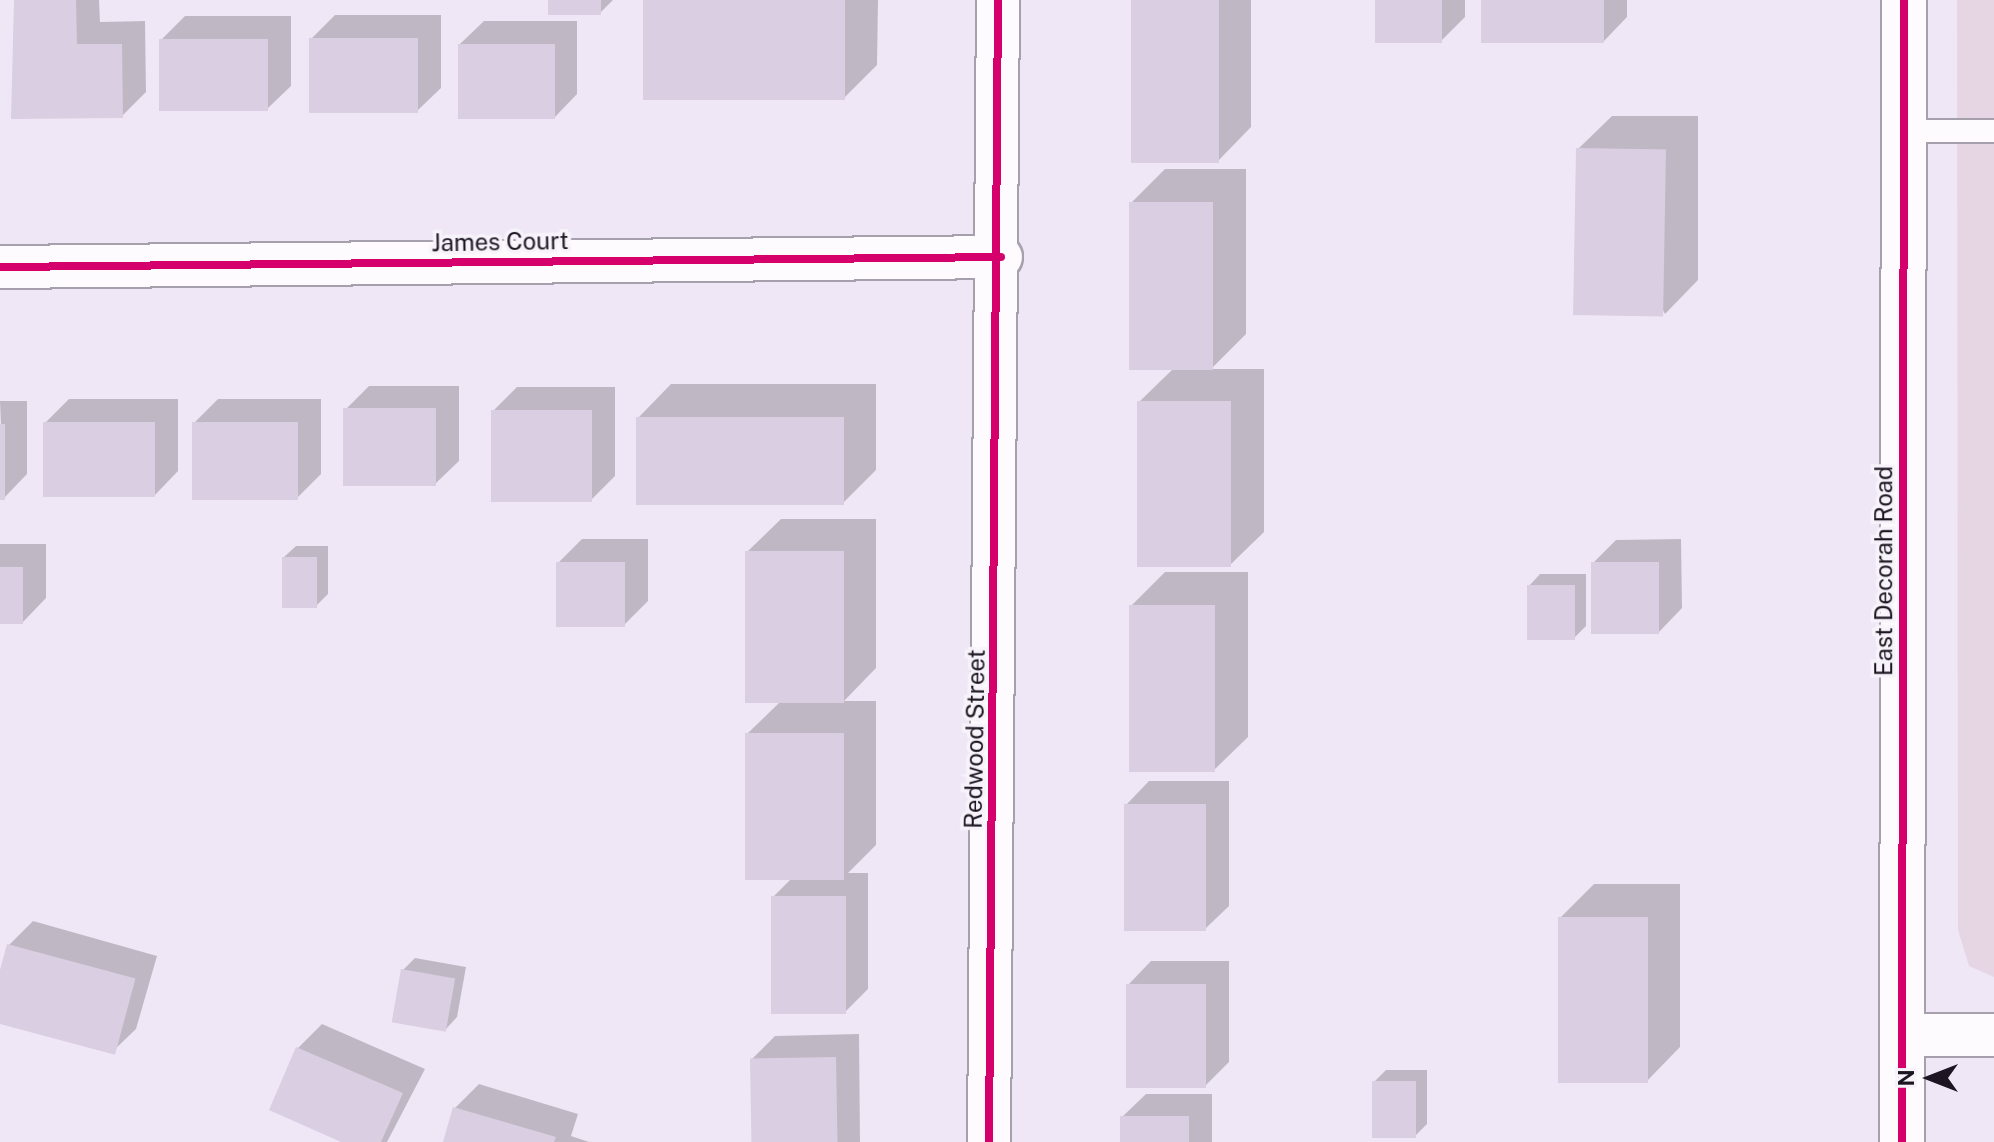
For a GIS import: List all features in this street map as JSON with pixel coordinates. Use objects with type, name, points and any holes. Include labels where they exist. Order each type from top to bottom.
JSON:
[{"type":"street","name":"Redwood Street","points":[[989,1142],[1001,257],[998,0]]},
{"type":"street","name":"East Decorah Road","points":[[1902,1142],[1904,0]]},
{"type":"street","name":"James Court","points":[[0,267],[1001,257]]},
{"type":"street","points":[[1903,1035],[1994,1035]]},
{"type":"lane","points":[[1904,131],[1994,131]]},
{"type":"shaded area","points":[[1957,0],[1994,0],[1994,977],[1969,966],[1958,930]]},
{"type":"building","points":[[14,0],[76,0],[77,44],[122,44],[123,118],[11,119]]},
{"type":"building","points":[[548,0],[601,0],[601,15],[548,15]]},
{"type":"building","points":[[643,0],[845,0],[845,100],[643,100]]},
{"type":"building","points":[[1131,0],[1219,0],[1219,163],[1131,163]]},
{"type":"building","points":[[1375,0],[1442,0],[1442,43],[1375,43]]},
{"type":"building","points":[[1481,0],[1604,0],[1604,43],[1481,43]]},
{"type":"building","points":[[309,38],[418,38],[418,113],[309,113]]},
{"type":"building","points":[[159,39],[268,39],[268,111],[159,111]]},
{"type":"building","points":[[458,44],[555,44],[555,119],[458,119]]},
{"type":"building","points":[[1576,148],[1666,150],[1663,317],[1573,315]]},
{"type":"building","points":[[1129,202],[1213,202],[1213,370],[1129,370]]},
{"type":"building","points":[[1137,401],[1231,401],[1231,567],[1137,567]]},
{"type":"building","points":[[343,408],[436,408],[436,486],[343,486]]},
{"type":"building","points":[[491,410],[592,410],[592,502],[491,502]]},
{"type":"building","points":[[636,417],[844,417],[844,505],[636,505]]},
{"type":"building","points":[[43,422],[155,422],[155,497],[43,497]]},
{"type":"building","points":[[192,422],[298,422],[298,500],[192,500]]},
{"type":"building","points":[[0,424],[5,424],[5,500],[0,500]]},
{"type":"building","points":[[745,551],[844,551],[844,703],[745,703]]},
{"type":"building","points":[[282,557],[317,557],[317,608],[282,608]]},
{"type":"building","points":[[556,562],[625,562],[625,627],[556,627]]},
{"type":"building","points":[[1591,562],[1659,562],[1659,634],[1591,634]]},
{"type":"building","points":[[0,567],[23,567],[23,624],[0,624]]},
{"type":"building","points":[[1527,585],[1575,585],[1575,640],[1527,640]]},
{"type":"building","points":[[1129,605],[1215,605],[1215,772],[1129,772]]},
{"type":"building","points":[[745,733],[844,733],[844,880],[745,880]]},
{"type":"building","points":[[1124,804],[1206,804],[1206,931],[1124,931]]},
{"type":"building","points":[[771,896],[846,896],[846,1014],[771,1014]]},
{"type":"building","points":[[1558,917],[1648,917],[1648,1083],[1558,1083]]},
{"type":"building","points":[[7,944],[135,978],[115,1055],[0,1024],[0,970]]},
{"type":"building","points":[[401,969],[455,979],[446,1032],[392,1022]]},
{"type":"building","points":[[1126,984],[1206,984],[1206,1088],[1126,1088]]},
{"type":"building","points":[[296,1047],[403,1093],[381,1142],[341,1142],[269,1110]]},
{"type":"building","points":[[836,1057],[837,1142],[751,1142],[750,1059]]},
{"type":"building","points":[[1372,1081],[1416,1081],[1416,1138],[1372,1138]]},
{"type":"building","points":[[453,1107],[556,1137],[554,1142],[443,1142]]},
{"type":"building","points":[[1120,1116],[1189,1116],[1189,1142],[1120,1142]]},
{"type":"cycle path","points":[[989,1142],[998,0]]},
{"type":"cycle path","points":[[1902,1142],[1904,0]]},
{"type":"cycle path","points":[[0,267],[1001,257]]}]
